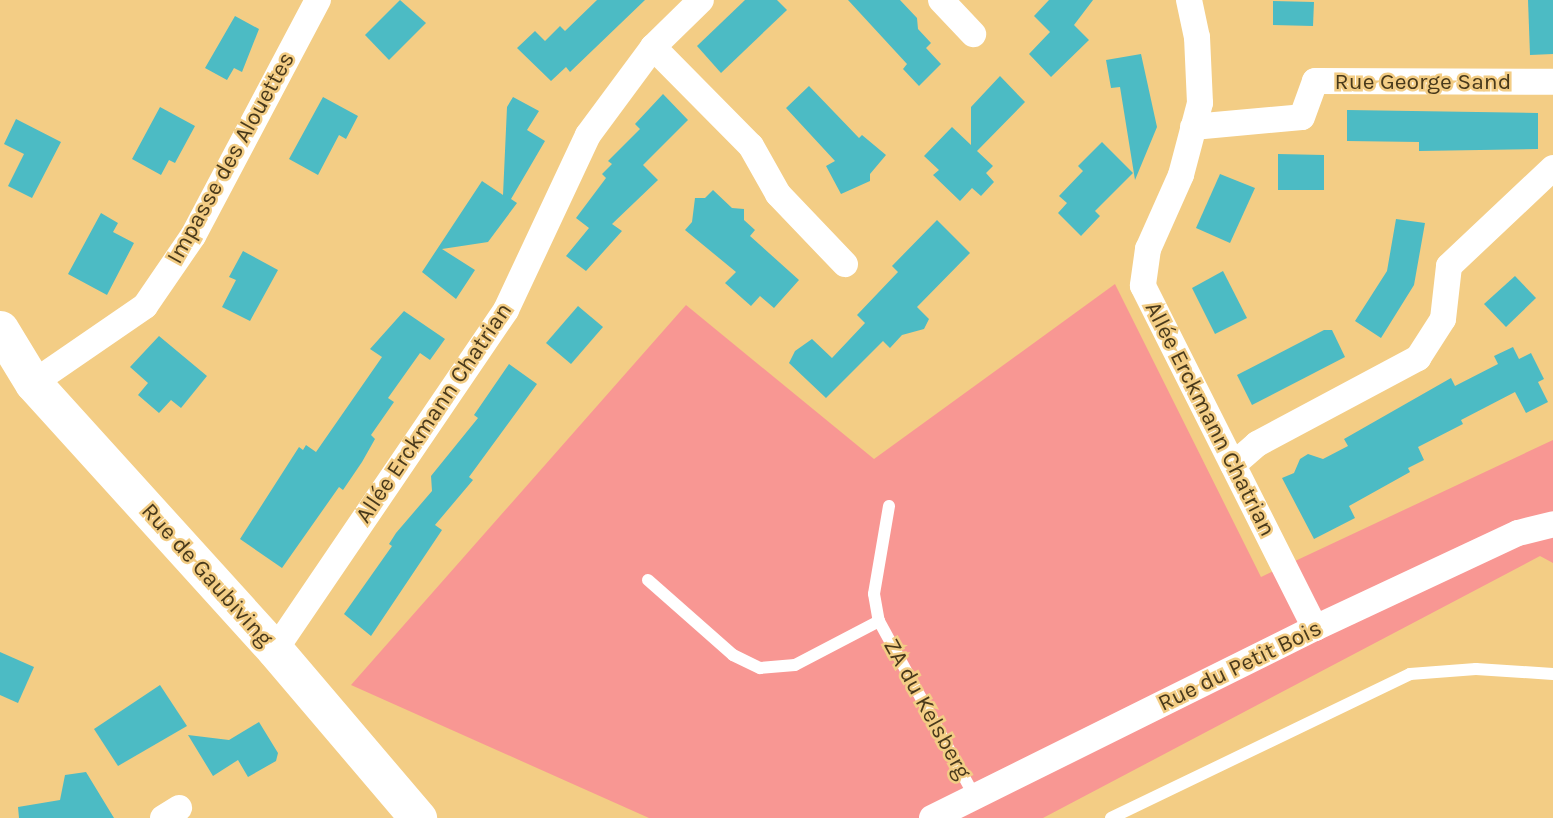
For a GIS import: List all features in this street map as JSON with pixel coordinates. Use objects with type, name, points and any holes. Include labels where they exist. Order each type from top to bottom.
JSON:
[{"type":"main road","name":"Rue de Gaubiving","points":[[0,329],[33,383],[275,650],[418,818]]},
{"type":"street","name":"Impasse des Alouettes","points":[[33,383],[145,306],[193,236],[317,0]]},
{"type":"street","name":"Allée Erckmann Chatrian","points":[[275,650],[506,310],[588,135],[653,47],[701,0]]},
{"type":"street","points":[[942,0],[973,33]]},
{"type":"street","name":"Allée Erckmann Chatrian","points":[[1189,0],[1196,37],[1200,103],[1181,175],[1149,248],[1143,286],[1315,628]]},
{"type":"street","points":[[653,47],[751,146],[779,194],[845,264]]},
{"type":"street","name":"Rue George Sand","points":[[1194,127],[1302,117],[1315,81],[1553,82]]},
{"type":"street","points":[[1233,465],[1257,444],[1418,358],[1443,319],[1449,266],[1553,168]]},
{"type":"street","name":"Rue du Petit Bois","points":[[932,818],[1315,628],[1518,533],[1553,524]]},
{"type":"lane","name":"ZA du Kelsberg","points":[[889,506],[874,594],[879,621],[975,797]]},
{"type":"lane","name":"ZA du Kelsberg","points":[[648,580],[733,655],[760,668],[795,665],[879,621]]},
{"type":"lane","points":[[1111,818],[1410,674],[1476,669],[1553,674]]},
{"type":"shaded area","points":[[1115,284],[1261,577],[1553,440],[1553,563],[1540,556],[1043,818],[649,818],[351,685],[686,305],[874,459]]},
{"type":"building","points":[[400,0],[426,23],[389,60],[365,35]]},
{"type":"building","points":[[597,0],[645,0],[570,72],[566,67],[551,81],[517,48],[535,31],[545,41],[560,26],[565,31]]},
{"type":"building","points":[[745,0],[777,0],[787,10],[721,73],[697,46]]},
{"type":"building","points":[[848,0],[900,0],[917,18],[918,29],[931,43],[926,48],[941,64],[919,86],[903,69],[907,64]]},
{"type":"building","points":[[1049,0],[1093,0],[1074,25],[1089,40],[1051,77],[1029,54],[1050,32],[1034,16]]},
{"type":"building","points":[[1528,0],[1553,0],[1553,54],[1530,55]]},
{"type":"building","points":[[1273,1],[1314,2],[1313,26],[1273,25]]},
{"type":"building","points":[[235,16],[259,29],[242,72],[234,68],[227,80],[205,68]]},
{"type":"building","points":[[1141,54],[1157,127],[1135,180],[1120,87],[1111,88],[1106,60]]},
{"type":"building","points":[[1000,76],[1025,102],[977,151],[993,166],[986,173],[994,182],[981,196],[972,188],[960,201],[933,175],[939,170],[924,156],[952,127],[971,145],[971,107]]},
{"type":"building","points":[[809,86],[859,138],[862,135],[886,155],[870,174],[870,181],[841,194],[826,166],[835,161],[786,108]]},
{"type":"building","points":[[663,94],[688,120],[643,165],[658,180],[612,224],[622,231],[586,271],[566,256],[589,228],[576,218],[606,178],[602,174],[612,164],[608,161],[640,129],[635,124]]},
{"type":"building","points":[[323,97],[358,116],[346,139],[339,135],[318,175],[289,159]]},
{"type":"building","points":[[513,97],[539,111],[527,130],[545,141],[511,199],[517,203],[488,242],[442,249],[475,270],[456,299],[422,272],[482,181],[503,195],[507,107]]},
{"type":"building","points":[[160,107],[195,126],[175,163],[169,160],[161,175],[132,159]]},
{"type":"building","points":[[1347,110],[1538,113],[1538,149],[1419,151],[1419,142],[1347,141]]},
{"type":"building","points":[[16,119],[61,142],[32,198],[8,186],[24,154],[4,144]]},
{"type":"building","points":[[1102,142],[1133,173],[1095,211],[1100,216],[1081,236],[1058,213],[1067,203],[1059,196],[1083,171],[1078,166]]},
{"type":"building","points":[[1278,154],[1324,155],[1324,190],[1278,190]]},
{"type":"building","points":[[1220,174],[1255,188],[1230,243],[1196,228]]},
{"type":"building","points":[[713,190],[732,208],[744,209],[744,220],[755,230],[750,236],[799,280],[774,308],[760,296],[751,306],[725,283],[736,272],[685,230],[692,222],[695,198],[705,198]]},
{"type":"building","points":[[101,213],[118,223],[113,232],[134,243],[107,295],[68,274]]},
{"type":"building","points":[[1396,219],[1425,223],[1414,285],[1381,338],[1355,321],[1387,271]]},
{"type":"building","points":[[937,220],[970,253],[917,307],[929,319],[924,329],[902,335],[890,348],[883,341],[826,398],[789,363],[795,351],[812,339],[832,358],[865,323],[857,315],[898,272],[892,266]]},
{"type":"building","points":[[243,251],[278,270],[250,321],[222,307],[236,280],[229,277]]},
{"type":"building","points":[[1223,271],[1247,318],[1215,334],[1192,288]]},
{"type":"building","points":[[1515,276],[1536,298],[1506,327],[1484,304]]},
{"type":"building","points":[[578,306],[603,327],[571,364],[546,343]]},
{"type":"building","points":[[404,311],[445,339],[430,360],[420,353],[388,398],[394,402],[371,435],[375,439],[362,462],[343,490],[339,487],[282,568],[240,539],[299,447],[303,450],[306,445],[316,452],[382,357],[370,349]]},
{"type":"building","points":[[1324,330],[1332,330],[1345,357],[1252,405],[1237,375]]},
{"type":"building","points":[[159,336],[207,376],[181,408],[171,400],[159,413],[138,395],[148,383],[130,367]]},
{"type":"building","points":[[1513,347],[1519,359],[1531,353],[1544,379],[1538,382],[1548,402],[1526,413],[1515,392],[1461,420],[1463,424],[1418,447],[1424,460],[1408,468],[1410,472],[1349,506],[1355,518],[1314,539],[1282,478],[1294,473],[1300,459],[1308,454],[1323,459],[1348,446],[1344,439],[1451,378],[1455,386],[1498,364],[1494,356]]},
{"type":"building","points":[[509,364],[537,384],[469,477],[473,480],[435,525],[442,530],[371,636],[344,614],[392,546],[389,544],[396,533],[432,491],[431,476],[478,418],[474,415]]},
{"type":"building","points":[[0,652],[34,667],[18,703],[0,695]]},
{"type":"building","points":[[160,685],[187,726],[118,766],[94,729]]},
{"type":"building","points":[[259,722],[278,753],[276,761],[248,777],[238,760],[213,776],[188,735],[229,740]]},
{"type":"building","points":[[86,772],[114,818],[19,818],[18,807],[60,800],[65,775]]}]
